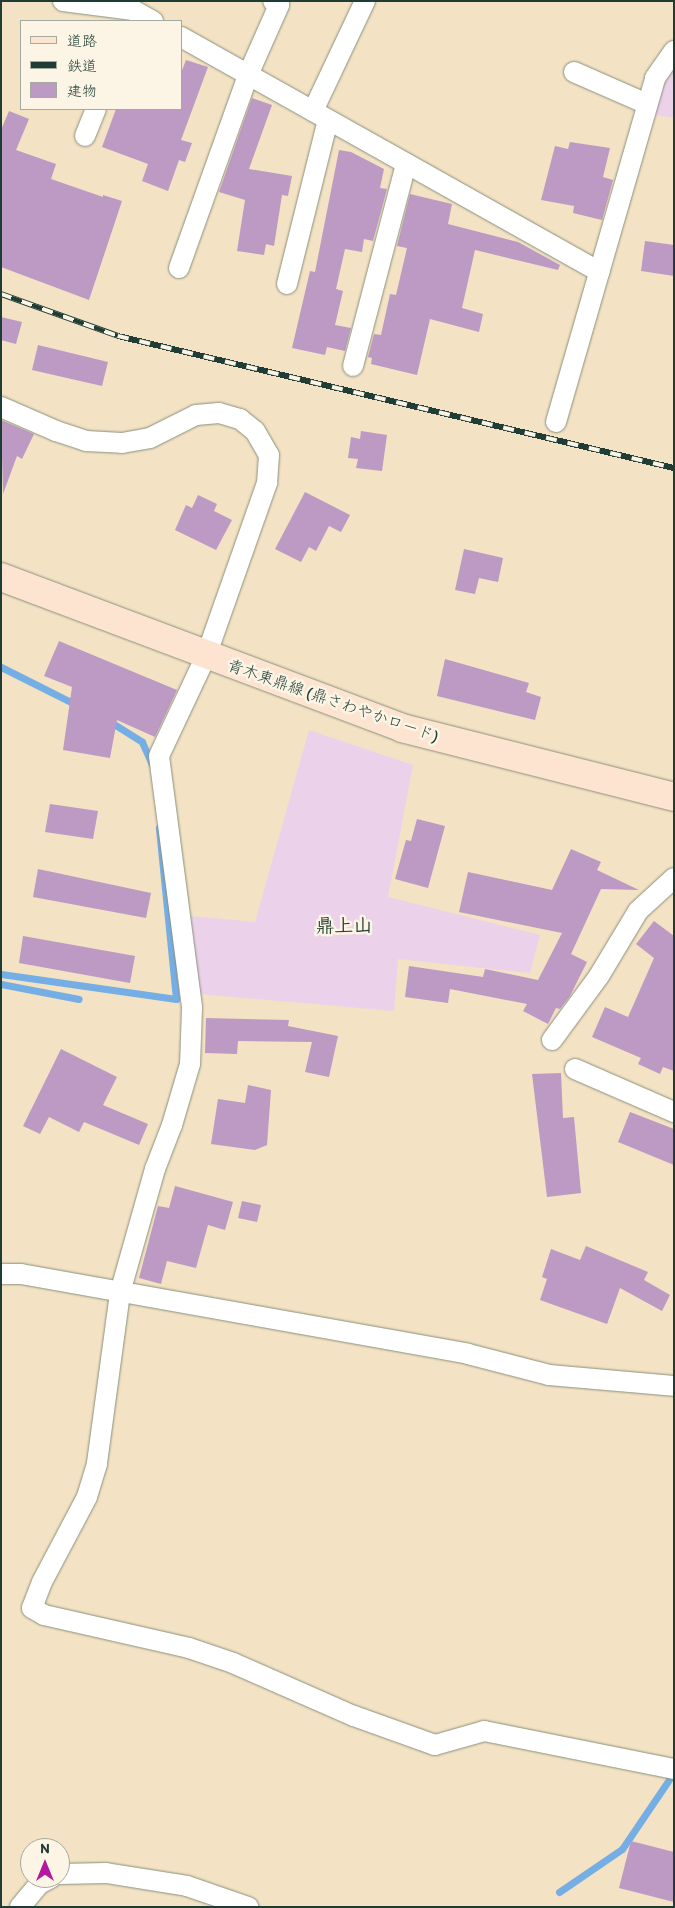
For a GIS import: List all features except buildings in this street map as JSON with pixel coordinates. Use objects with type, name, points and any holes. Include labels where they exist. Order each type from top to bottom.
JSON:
[{"type":"main road","name":"青木東鼎線 (鼎さわやかロード)","points":[[1,577],[206,656],[402,728],[674,797]]},
{"type":"street","points":[[63,1],[134,11],[151,20]]},
{"type":"street","points":[[179,268],[248,75],[279,5],[273,1]]},
{"type":"street","points":[[287,284],[320,116],[365,1]]},
{"type":"street","points":[[182,38],[599,272]]},
{"type":"street","points":[[556,422],[655,78],[674,51]]},
{"type":"street","points":[[574,72],[647,104]]},
{"type":"street","points":[[85,136],[96,110]]},
{"type":"street","points":[[353,366],[406,164]]},
{"type":"street","points":[[1,407],[56,432],[86,441],[122,444],[150,438],[196,415],[219,413],[240,419],[255,431],[269,455],[267,483],[206,656],[159,756],[192,1008],[190,1064],[172,1125],[154,1169],[120,1293],[97,1464],[87,1497],[42,1582],[32,1608],[44,1615],[189,1648],[233,1663],[354,1716],[434,1745],[484,1731],[674,1769]]},
{"type":"street","points":[[552,1040],[599,976],[638,911],[674,878]]},
{"type":"street","points":[[574,1069],[674,1112]]},
{"type":"street","points":[[1,1274],[21,1274],[468,1354],[549,1375],[674,1386]]},
{"type":"street","points":[[70,1874],[106,1873],[187,1886],[248,1907]]},
{"type":"street","points":[[20,1907],[36,1888]]},
{"type":"shaded area","points":[[674,59],[674,118],[651,114]]},
{"type":"shaded area","points":[[309,730],[413,765],[388,897],[540,935],[530,973],[398,959],[394,1011],[199,994],[190,916],[255,922]]},
{"type":"waterway","points":[[1,667],[77,705]]},
{"type":"waterway","points":[[109,721],[142,742],[153,767]]},
{"type":"waterway","points":[[1,974],[176,999],[159,828]]},
{"type":"waterway","points":[[1,984],[79,999]]},
{"type":"waterway","points":[[559,1892],[622,1849],[670,1778]]},
{"type":"railway","points":[[1,294],[118,336],[674,468]]},
{"type":"district","name":"鼎上山","points":[[344,926]]}]
